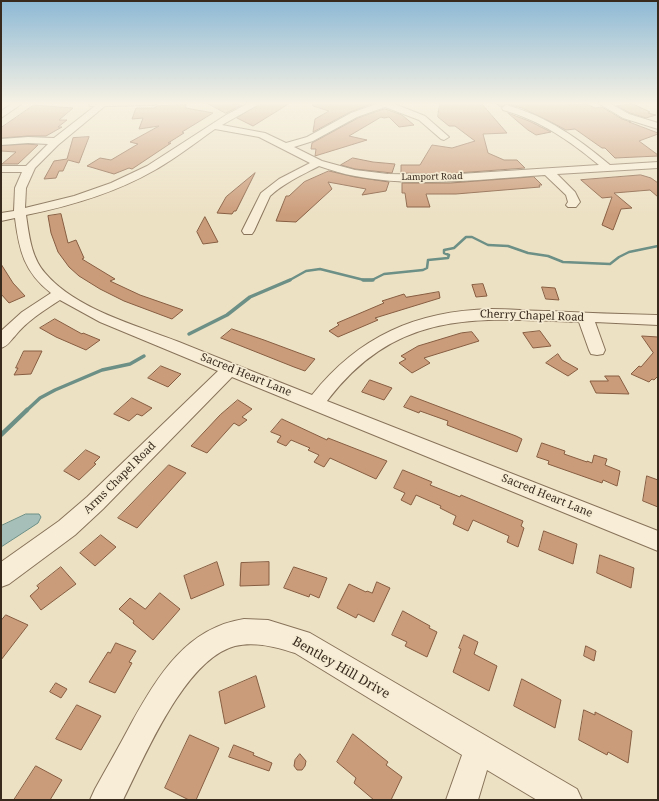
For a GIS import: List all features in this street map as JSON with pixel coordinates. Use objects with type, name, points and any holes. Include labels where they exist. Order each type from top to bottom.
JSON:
[{"type":"street","points":[[1,142],[23,140]]},
{"type":"street","points":[[39,140],[57,141]]},
{"type":"street","points":[[1,216],[80,198],[128,180],[162,161],[193,140]]},
{"type":"street","name":"Lamport Road","points":[[274,140],[318,163],[355,173],[406,178],[444,178],[657,165]]},
{"type":"street","points":[[284,147],[306,140]]},
{"type":"street","points":[[575,140],[608,168]]},
{"type":"street","name":"Sacred Heart Lane","points":[[57,141],[37,160],[30,169],[20,188],[19,213],[25,248],[32,264],[40,275],[60,294],[100,316],[658,541]]},
{"type":"street","points":[[248,231],[265,195],[269,191],[278,184],[318,163]]},
{"type":"street","points":[[1,170],[30,169]]},
{"type":"street","points":[[548,172],[571,194],[574,202],[572,205]]},
{"type":"street","points":[[1,343],[8,333],[25,316],[60,294]]},
{"type":"street","name":"Cherry Chapel Road","points":[[315,403],[340,373],[372,347],[404,330],[425,323],[478,314],[658,320]]},
{"type":"street","points":[[585,318],[597,350]]},
{"type":"street","name":"Arms Chapel Road","points":[[1,576],[68,528],[230,369]]},
{"type":"street","name":"Bentley Hill Drive","points":[[106,800],[164,692],[181,668],[201,649],[218,640],[236,633],[254,631],[274,633],[301,642],[566,800]]},
{"type":"street","points":[[462,800],[479,749]]},
{"type":"water","points":[[26,514],[39,514],[41,517],[38,523],[1,547],[1,526]]},
{"type":"building","points":[[72,140],[88,140],[79,163],[68,160],[63,171],[59,171],[56,178],[44,179],[54,161],[67,159]]},
{"type":"building","points":[[133,140],[172,140],[168,143],[171,143],[132,169],[129,168],[114,174],[87,166],[100,158],[111,160],[138,144],[130,142]]},
{"type":"building","points":[[317,140],[366,140],[315,156],[316,149],[311,149],[312,143]]},
{"type":"building","points":[[485,140],[488,153],[504,160],[517,160],[525,168],[444,174],[401,173],[401,165],[420,165],[432,145],[452,148],[475,141]]},
{"type":"building","points":[[591,140],[641,140],[639,141],[658,156],[615,158],[605,148],[602,148]]},
{"type":"building","points":[[28,144],[38,145],[18,164],[2,164],[16,152],[1,151],[1,146]]},
{"type":"building","points":[[353,158],[395,164],[392,173],[355,169],[341,165]]},
{"type":"building","points":[[329,171],[355,177],[389,182],[386,191],[362,195],[366,189],[328,182],[332,189],[296,222],[276,221],[286,196],[289,196],[304,182]]},
{"type":"building","points":[[255,173],[236,211],[232,214],[217,213],[226,197]]},
{"type":"building","points":[[641,175],[651,178],[658,183],[658,197],[650,190],[614,193],[632,208],[621,209],[613,230],[602,225],[612,197],[602,198],[581,180]]},
{"type":"building","points":[[534,177],[542,185],[539,185],[540,187],[456,194],[426,194],[430,207],[407,207],[405,193],[402,193],[402,183],[450,183]]},
{"type":"building","points":[[61,214],[68,243],[76,240],[84,258],[82,259],[115,279],[110,281],[140,295],[183,310],[172,319],[124,301],[79,276],[69,267],[58,252],[51,233],[48,216]]},
{"type":"building","points":[[205,217],[218,242],[203,244],[197,232]]},
{"type":"building","points":[[1,264],[13,283],[25,296],[9,303],[1,294]]},
{"type":"building","points":[[483,284],[487,296],[476,297],[472,285]]},
{"type":"building","points":[[542,287],[555,288],[559,300],[546,299]]},
{"type":"building","points":[[439,292],[440,298],[375,318],[378,320],[338,337],[329,331],[339,325],[337,323],[384,303],[382,301],[404,294],[406,297]]},
{"type":"building","points":[[55,319],[82,334],[83,333],[100,340],[86,350],[56,337],[40,328]]},
{"type":"building","points":[[232,329],[315,359],[305,371],[221,338]]},
{"type":"building","points":[[540,331],[551,346],[533,348],[523,333]]},
{"type":"building","points":[[472,332],[479,341],[424,358],[430,363],[412,373],[399,363],[406,359],[401,356],[418,346],[461,333]]},
{"type":"building","points":[[642,336],[658,337],[658,376],[649,382],[631,374],[639,366],[641,367],[653,353]]},
{"type":"building","points":[[24,351],[42,351],[31,374],[14,375],[18,368],[16,368]]},
{"type":"building","points":[[558,354],[562,360],[578,369],[568,376],[546,363]]},
{"type":"building","points":[[161,366],[181,374],[168,387],[148,378]]},
{"type":"building","points":[[605,376],[619,376],[629,394],[596,393],[590,381],[608,381]]},
{"type":"building","points":[[370,380],[392,388],[384,400],[362,392]]},
{"type":"building","points":[[411,396],[522,439],[517,452],[447,425],[448,421],[404,407]]},
{"type":"building","points":[[132,398],[152,408],[142,416],[137,414],[129,421],[114,414]]},
{"type":"building","points":[[238,400],[252,409],[242,417],[247,420],[239,426],[234,423],[207,453],[191,446],[220,415]]},
{"type":"building","points":[[282,419],[327,440],[328,438],[387,461],[376,479],[330,458],[324,467],[314,462],[319,455],[308,450],[310,448],[291,440],[286,446],[277,442],[281,436],[271,432]]},
{"type":"building","points":[[542,443],[565,451],[564,454],[587,462],[592,463],[594,455],[607,459],[605,465],[620,471],[617,486],[603,480],[602,483],[548,464],[549,461],[537,457]]},
{"type":"building","points":[[86,450],[100,457],[94,463],[96,464],[79,480],[64,471]]},
{"type":"building","points":[[169,465],[186,473],[137,528],[118,518]]},
{"type":"building","points":[[403,470],[432,482],[430,485],[460,497],[461,495],[523,521],[521,526],[524,528],[518,547],[507,542],[509,536],[473,520],[468,531],[453,524],[456,516],[440,508],[441,506],[416,495],[411,505],[401,500],[405,493],[394,488]]},
{"type":"building","points":[[647,476],[658,480],[658,507],[643,501]]},
{"type":"building","points":[[544,531],[577,544],[573,564],[539,550]]},
{"type":"building","points":[[101,535],[116,547],[95,566],[80,553]]},
{"type":"building","points":[[600,555],[634,568],[631,588],[597,573]]},
{"type":"building","points":[[217,562],[224,585],[191,599],[184,576]]},
{"type":"building","points":[[269,562],[269,585],[240,586],[241,563]]},
{"type":"building","points":[[61,567],[76,584],[41,610],[30,596],[39,588],[37,586]]},
{"type":"building","points":[[294,567],[327,578],[319,598],[310,594],[309,597],[284,588]]},
{"type":"building","points":[[377,582],[390,588],[374,622],[358,614],[356,618],[337,608],[349,584],[366,592],[372,593]]},
{"type":"building","points":[[160,593],[180,609],[153,640],[133,623],[134,621],[119,609],[130,598],[145,609]]},
{"type":"building","points":[[403,611],[430,626],[429,628],[437,632],[427,657],[405,646],[407,642],[392,635]]},
{"type":"building","points":[[6,615],[28,625],[1,660],[1,621]]},
{"type":"building","points":[[464,635],[478,642],[474,654],[497,666],[489,691],[453,672]]},
{"type":"building","points":[[116,643],[136,651],[129,662],[132,663],[115,693],[89,682],[108,652],[110,653]]},
{"type":"building","points":[[586,646],[596,651],[594,661],[584,656]]},
{"type":"building","points":[[256,676],[265,707],[225,724],[219,692]]},
{"type":"building","points":[[522,679],[561,700],[555,728],[514,706]]},
{"type":"building","points":[[56,683],[67,689],[61,698],[50,692]]},
{"type":"building","points":[[77,705],[101,716],[81,750],[56,739]]},
{"type":"building","points":[[584,710],[595,715],[595,712],[632,731],[628,763],[608,752],[607,755],[579,740]]},
{"type":"building","points":[[353,734],[388,762],[386,765],[402,777],[391,800],[374,800],[354,783],[356,778],[337,762]]},
{"type":"building","points":[[190,735],[219,748],[196,800],[189,800],[165,788]]},
{"type":"building","points":[[234,745],[254,753],[253,755],[272,763],[269,771],[229,757]]},
{"type":"building","points":[[300,754],[306,761],[302,770],[297,770],[294,766],[295,760]]},
{"type":"building","points":[[36,766],[62,780],[50,800],[14,800]]},
{"type":"waterway","points":[[372,280],[384,274],[423,270],[427,268],[428,260],[448,258],[449,255],[444,253],[444,250],[454,248],[466,237],[472,237],[488,245],[508,246],[528,253],[548,256],[563,262],[610,264],[629,252],[658,246]]},
{"type":"waterway","points":[[289,280],[306,271],[320,269],[364,280]]},
{"type":"waterway","points":[[189,334],[227,315],[250,297],[289,280]]},
{"type":"waterway","points":[[364,280],[372,280]]},
{"type":"waterway","points":[[26,411],[40,398],[55,390],[102,370],[130,364],[144,356]]},
{"type":"waterway","points":[[1,435],[27,410]]}]
